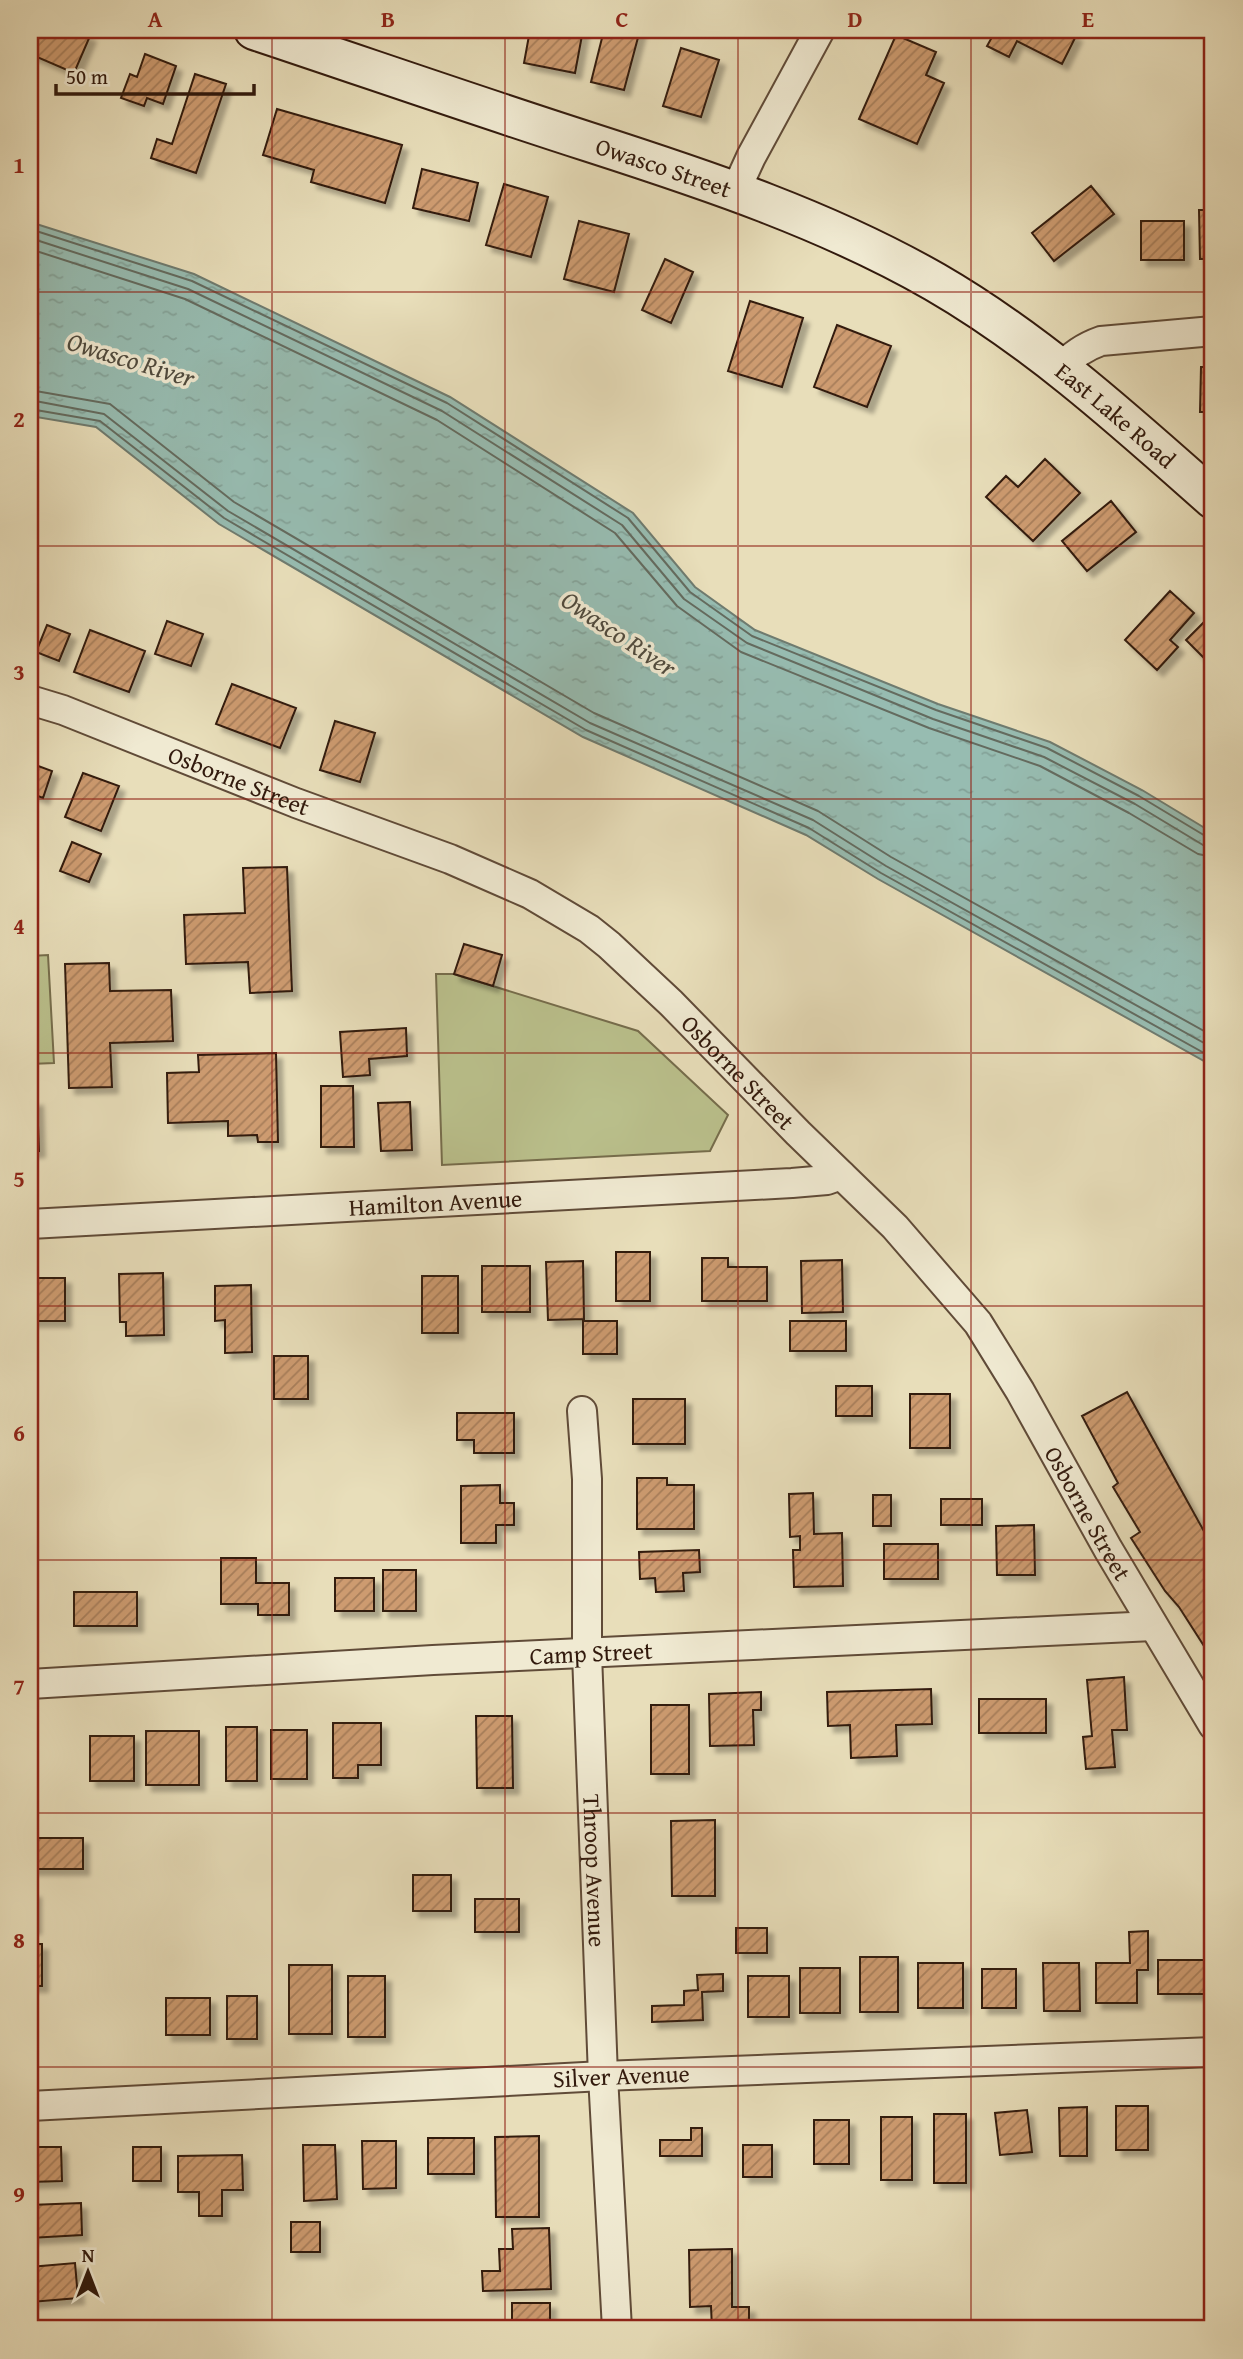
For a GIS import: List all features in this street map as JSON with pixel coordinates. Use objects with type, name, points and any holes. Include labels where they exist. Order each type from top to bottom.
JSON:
[{"type":"main road","name":"Owasco Street","points":[[254,30],[663,164],[830,229],[885,255],[986,313],[1055,364]]},
{"type":"main road","name":"East Lake Road","points":[[1055,364],[1213,499]]},
{"type":"street","points":[[735,192],[820,30]]},
{"type":"street","points":[[1055,364],[1087,345],[1101,341],[1213,331]]},
{"type":"street","name":"Osborne Street","points":[[30,700],[63,710],[296,803],[450,859],[530,894],[589,929],[609,945],[671,1003],[895,1227],[978,1322],[1213,1725]]},
{"type":"street","name":"Hamilton Avenue","points":[[30,1224],[778,1184],[827,1180],[841,1175]]},
{"type":"street","name":"Throop Avenue","points":[[582,1411],[587,1479],[587,1654],[603,2077],[617,2329]]},
{"type":"street","name":"Camp Street","points":[[30,1684],[433,1660],[1153,1626]]},
{"type":"street","name":"Silver Avenue","points":[[30,2106],[603,2077],[1213,2052]]},
{"type":"green space","points":[[48,955],[54,1063],[30,1064],[30,956]]},
{"type":"green space","points":[[436,974],[454,974],[638,1031],[728,1115],[710,1151],[442,1165]]},
{"type":"water","name":"Owasco River","points":[[30,222],[194,274],[450,397],[633,513],[695,587],[755,630],[938,704],[1050,742],[1142,790],[1213,833],[1213,1066],[878,879],[806,835],[583,737],[219,524],[96,427],[30,416]]},
{"type":"building","points":[[38,30],[54,37],[57,30],[74,30],[90,36],[74,73],[30,54]]},
{"type":"building","points":[[530,30],[583,30],[575,73],[524,63]]},
{"type":"building","points":[[604,30],[640,30],[624,90],[591,82]]},
{"type":"building","points":[[996,30],[1064,30],[1076,36],[1062,64],[1017,41],[1009,57],[987,46]]},
{"type":"building","points":[[896,35],[936,52],[926,75],[944,83],[917,144],[859,119]]},
{"type":"building","points":[[681,48],[719,60],[701,117],[663,106]]},
{"type":"building","points":[[145,54],[176,66],[163,104],[147,98],[144,106],[121,98],[130,74],[137,77]]},
{"type":"building","points":[[195,74],[226,84],[196,173],[151,158],[157,139],[172,144]]},
{"type":"building","points":[[277,109],[402,145],[385,203],[311,182],[314,170],[263,155]]},
{"type":"building","points":[[422,169],[478,183],[469,221],[413,208]]},
{"type":"building","points":[[504,184],[548,197],[531,257],[486,245]]},
{"type":"building","points":[[1091,186],[1114,214],[1054,261],[1032,233]]},
{"type":"building","points":[[1199,210],[1213,210],[1213,259],[1200,259]]},
{"type":"building","points":[[579,221],[629,234],[614,292],[564,279]]},
{"type":"building","points":[[1141,221],[1184,221],[1184,260],[1141,260]]},
{"type":"building","points":[[665,259],[693,272],[671,323],[642,310]]},
{"type":"building","points":[[750,301],[803,318],[782,387],[728,371]]},
{"type":"building","points":[[837,325],[891,346],[867,407],[814,387]]},
{"type":"building","points":[[1201,367],[1213,367],[1213,412],[1200,412]]},
{"type":"building","points":[[1045,459],[1080,493],[1033,541],[986,497],[1006,476],[1018,487]]},
{"type":"building","points":[[1111,501],[1136,532],[1087,571],[1062,541]]},
{"type":"building","points":[[1170,591],[1194,613],[1170,640],[1178,647],[1157,670],[1125,640]]},
{"type":"building","points":[[1213,613],[1213,665],[1212,666],[1186,640]]},
{"type":"building","points":[[167,621],[203,634],[191,666],[155,654]]},
{"type":"building","points":[[47,625],[70,634],[59,661],[36,652]]},
{"type":"building","points":[[90,630],[145,651],[129,692],[74,672]]},
{"type":"building","points":[[232,684],[296,708],[280,748],[216,724]]},
{"type":"building","points":[[335,721],[375,733],[360,782],[320,770]]},
{"type":"building","points":[[30,763],[52,771],[43,798],[30,793]]},
{"type":"building","points":[[83,773],[119,786],[101,831],[65,817]]},
{"type":"building","points":[[72,842],[101,854],[89,882],[60,871]]},
{"type":"building","points":[[287,867],[292,991],[250,993],[248,962],[186,964],[184,915],[245,913],[243,868]]},
{"type":"building","points":[[464,944],[502,955],[493,986],[454,974]]},
{"type":"building","points":[[109,963],[110,991],[171,990],[173,1041],[110,1043],[112,1087],[69,1088],[65,964]]},
{"type":"building","points":[[406,1028],[407,1056],[369,1059],[370,1075],[343,1077],[340,1032]]},
{"type":"building","points":[[276,1053],[278,1142],[258,1142],[257,1135],[228,1136],[228,1121],[168,1123],[167,1073],[199,1072],[198,1055]]},
{"type":"building","points":[[321,1086],[353,1086],[354,1147],[321,1147]]},
{"type":"building","points":[[37,1100],[39,1151],[30,1152],[30,1101]]},
{"type":"building","points":[[410,1102],[412,1150],[381,1151],[378,1103]]},
{"type":"building","points":[[616,1252],[650,1252],[650,1301],[616,1301]]},
{"type":"building","points":[[702,1258],[728,1258],[728,1267],[767,1267],[767,1301],[702,1301]]},
{"type":"building","points":[[842,1260],[843,1312],[802,1313],[801,1261]]},
{"type":"building","points":[[583,1261],[584,1319],[548,1320],[546,1262]]},
{"type":"building","points":[[482,1266],[530,1266],[530,1312],[482,1312]]},
{"type":"building","points":[[163,1273],[164,1335],[126,1336],[126,1322],[120,1322],[119,1274]]},
{"type":"building","points":[[422,1276],[458,1276],[458,1333],[422,1333]]},
{"type":"building","points":[[30,1278],[65,1278],[65,1321],[30,1321]]},
{"type":"building","points":[[251,1285],[252,1352],[225,1353],[225,1320],[215,1321],[215,1286]]},
{"type":"building","points":[[583,1321],[617,1321],[617,1354],[583,1354]]},
{"type":"building","points":[[790,1321],[846,1321],[846,1351],[790,1351]]},
{"type":"building","points":[[274,1356],[308,1356],[308,1399],[274,1399]]},
{"type":"building","points":[[836,1386],[872,1386],[872,1416],[836,1416]]},
{"type":"building","points":[[1127,1392],[1211,1544],[1213,1543],[1213,1660],[1131,1538],[1140,1532],[1113,1487],[1118,1483],[1082,1416]]},
{"type":"building","points":[[910,1394],[950,1394],[950,1448],[910,1448]]},
{"type":"building","points":[[633,1399],[685,1399],[685,1444],[633,1444]]},
{"type":"building","points":[[457,1413],[514,1413],[514,1453],[474,1453],[474,1440],[457,1440]]},
{"type":"building","points":[[637,1478],[667,1478],[667,1485],[694,1485],[694,1529],[637,1529]]},
{"type":"building","points":[[500,1485],[500,1503],[514,1503],[514,1525],[496,1525],[496,1543],[461,1543],[461,1486]]},
{"type":"building","points":[[813,1493],[814,1534],[842,1533],[843,1586],[794,1587],[793,1550],[800,1550],[800,1536],[790,1537],[789,1494]]},
{"type":"building","points":[[873,1495],[891,1495],[891,1526],[873,1526]]},
{"type":"building","points":[[941,1499],[982,1499],[982,1525],[941,1525]]},
{"type":"building","points":[[1034,1525],[1035,1575],[997,1575],[996,1526]]},
{"type":"building","points":[[884,1544],[938,1544],[938,1579],[884,1579]]},
{"type":"building","points":[[699,1550],[700,1572],[683,1573],[684,1591],[656,1592],[655,1578],[640,1579],[639,1552]]},
{"type":"building","points":[[221,1558],[256,1558],[256,1583],[289,1583],[289,1615],[258,1615],[258,1604],[221,1604]]},
{"type":"building","points":[[383,1570],[416,1570],[416,1611],[383,1611]]},
{"type":"building","points":[[335,1578],[374,1578],[374,1611],[335,1611]]},
{"type":"building","points":[[74,1592],[137,1592],[137,1626],[74,1626]]},
{"type":"building","points":[[1124,1677],[1127,1730],[1112,1730],[1115,1767],[1086,1769],[1083,1737],[1092,1736],[1087,1680]]},
{"type":"building","points":[[931,1689],[932,1724],[896,1725],[897,1756],[851,1758],[850,1725],[828,1726],[827,1692]]},
{"type":"building","points":[[761,1692],[761,1710],[753,1710],[754,1745],[710,1746],[709,1694]]},
{"type":"building","points":[[979,1699],[1046,1699],[1046,1733],[979,1733]]},
{"type":"building","points":[[651,1705],[689,1705],[689,1774],[651,1774]]},
{"type":"building","points":[[476,1716],[512,1716],[513,1788],[477,1788]]},
{"type":"building","points":[[333,1723],[381,1723],[381,1765],[358,1765],[358,1778],[333,1778]]},
{"type":"building","points":[[226,1727],[257,1727],[257,1781],[226,1781]]},
{"type":"building","points":[[271,1730],[307,1730],[307,1779],[271,1779]]},
{"type":"building","points":[[146,1731],[199,1731],[199,1785],[146,1785]]},
{"type":"building","points":[[90,1736],[134,1736],[134,1781],[90,1781]]},
{"type":"building","points":[[715,1820],[715,1896],[672,1896],[671,1821]]},
{"type":"building","points":[[30,1838],[83,1838],[83,1869],[30,1869]]},
{"type":"building","points":[[413,1875],[451,1875],[451,1911],[413,1911]]},
{"type":"building","points":[[30,1892],[35,1892],[35,1928],[30,1928]]},
{"type":"building","points":[[475,1899],[519,1899],[519,1932],[475,1932]]},
{"type":"building","points":[[736,1928],[767,1928],[767,1953],[736,1953]]},
{"type":"building","points":[[1148,1931],[1148,1970],[1137,1970],[1137,2003],[1096,2003],[1096,1963],[1130,1963],[1129,1932]]},
{"type":"building","points":[[30,1944],[42,1944],[42,1986],[30,1986]]},
{"type":"building","points":[[860,1957],[898,1957],[898,2012],[860,2012]]},
{"type":"building","points":[[1158,1960],[1213,1960],[1213,1994],[1158,1994]]},
{"type":"building","points":[[918,1963],[963,1963],[963,2008],[918,2008]]},
{"type":"building","points":[[1043,1963],[1079,1963],[1080,2011],[1044,2011]]},
{"type":"building","points":[[289,1965],[332,1965],[332,2034],[289,2034]]},
{"type":"building","points":[[800,1968],[840,1968],[840,2013],[800,2013]]},
{"type":"building","points":[[982,1969],[1016,1969],[1016,2008],[982,2008]]},
{"type":"building","points":[[723,1974],[723,1991],[702,1992],[703,2020],[652,2022],[652,2006],[684,2005],[684,1991],[698,1990],[697,1975]]},
{"type":"building","points":[[348,1976],[385,1976],[385,2037],[348,2037]]},
{"type":"building","points":[[748,1976],[789,1976],[789,2017],[748,2017]]},
{"type":"building","points":[[227,1996],[257,1996],[257,2039],[227,2039]]},
{"type":"building","points":[[166,1998],[210,1998],[210,2035],[166,2035]]},
{"type":"building","points":[[1116,2106],[1148,2106],[1148,2150],[1116,2150]]},
{"type":"building","points":[[1087,2107],[1087,2156],[1060,2156],[1059,2108]]},
{"type":"building","points":[[1027,2110],[1032,2152],[1000,2155],[995,2113]]},
{"type":"building","points":[[934,2114],[966,2114],[966,2183],[934,2183]]},
{"type":"building","points":[[881,2117],[912,2117],[912,2180],[881,2180]]},
{"type":"building","points":[[814,2120],[849,2120],[849,2164],[814,2164]]},
{"type":"building","points":[[691,2128],[702,2128],[702,2156],[660,2156],[660,2140],[691,2140]]},
{"type":"building","points":[[539,2136],[539,2217],[496,2217],[495,2137]]},
{"type":"building","points":[[428,2138],[474,2138],[474,2174],[428,2174]]},
{"type":"building","points":[[362,2141],[396,2141],[396,2188],[363,2189]]},
{"type":"building","points":[[303,2145],[335,2145],[337,2199],[304,2201]]},
{"type":"building","points":[[743,2145],[772,2145],[772,2177],[743,2177]]},
{"type":"building","points":[[30,2147],[61,2147],[62,2181],[30,2182]]},
{"type":"building","points":[[133,2147],[161,2147],[161,2181],[133,2181]]},
{"type":"building","points":[[242,2155],[243,2190],[222,2190],[222,2216],[199,2216],[199,2192],[178,2192],[178,2156]]},
{"type":"building","points":[[81,2203],[82,2235],[30,2238],[30,2205]]},
{"type":"building","points":[[291,2222],[320,2222],[320,2252],[291,2252]]},
{"type":"building","points":[[549,2228],[551,2289],[483,2291],[482,2271],[500,2271],[499,2249],[513,2249],[512,2229]]},
{"type":"building","points":[[732,2249],[732,2307],[749,2307],[749,2329],[712,2329],[711,2306],[690,2307],[689,2250]]},
{"type":"building","points":[[75,2263],[78,2298],[31,2302],[30,2267]]},
{"type":"building","points":[[512,2303],[550,2303],[550,2329],[512,2329]]}]
